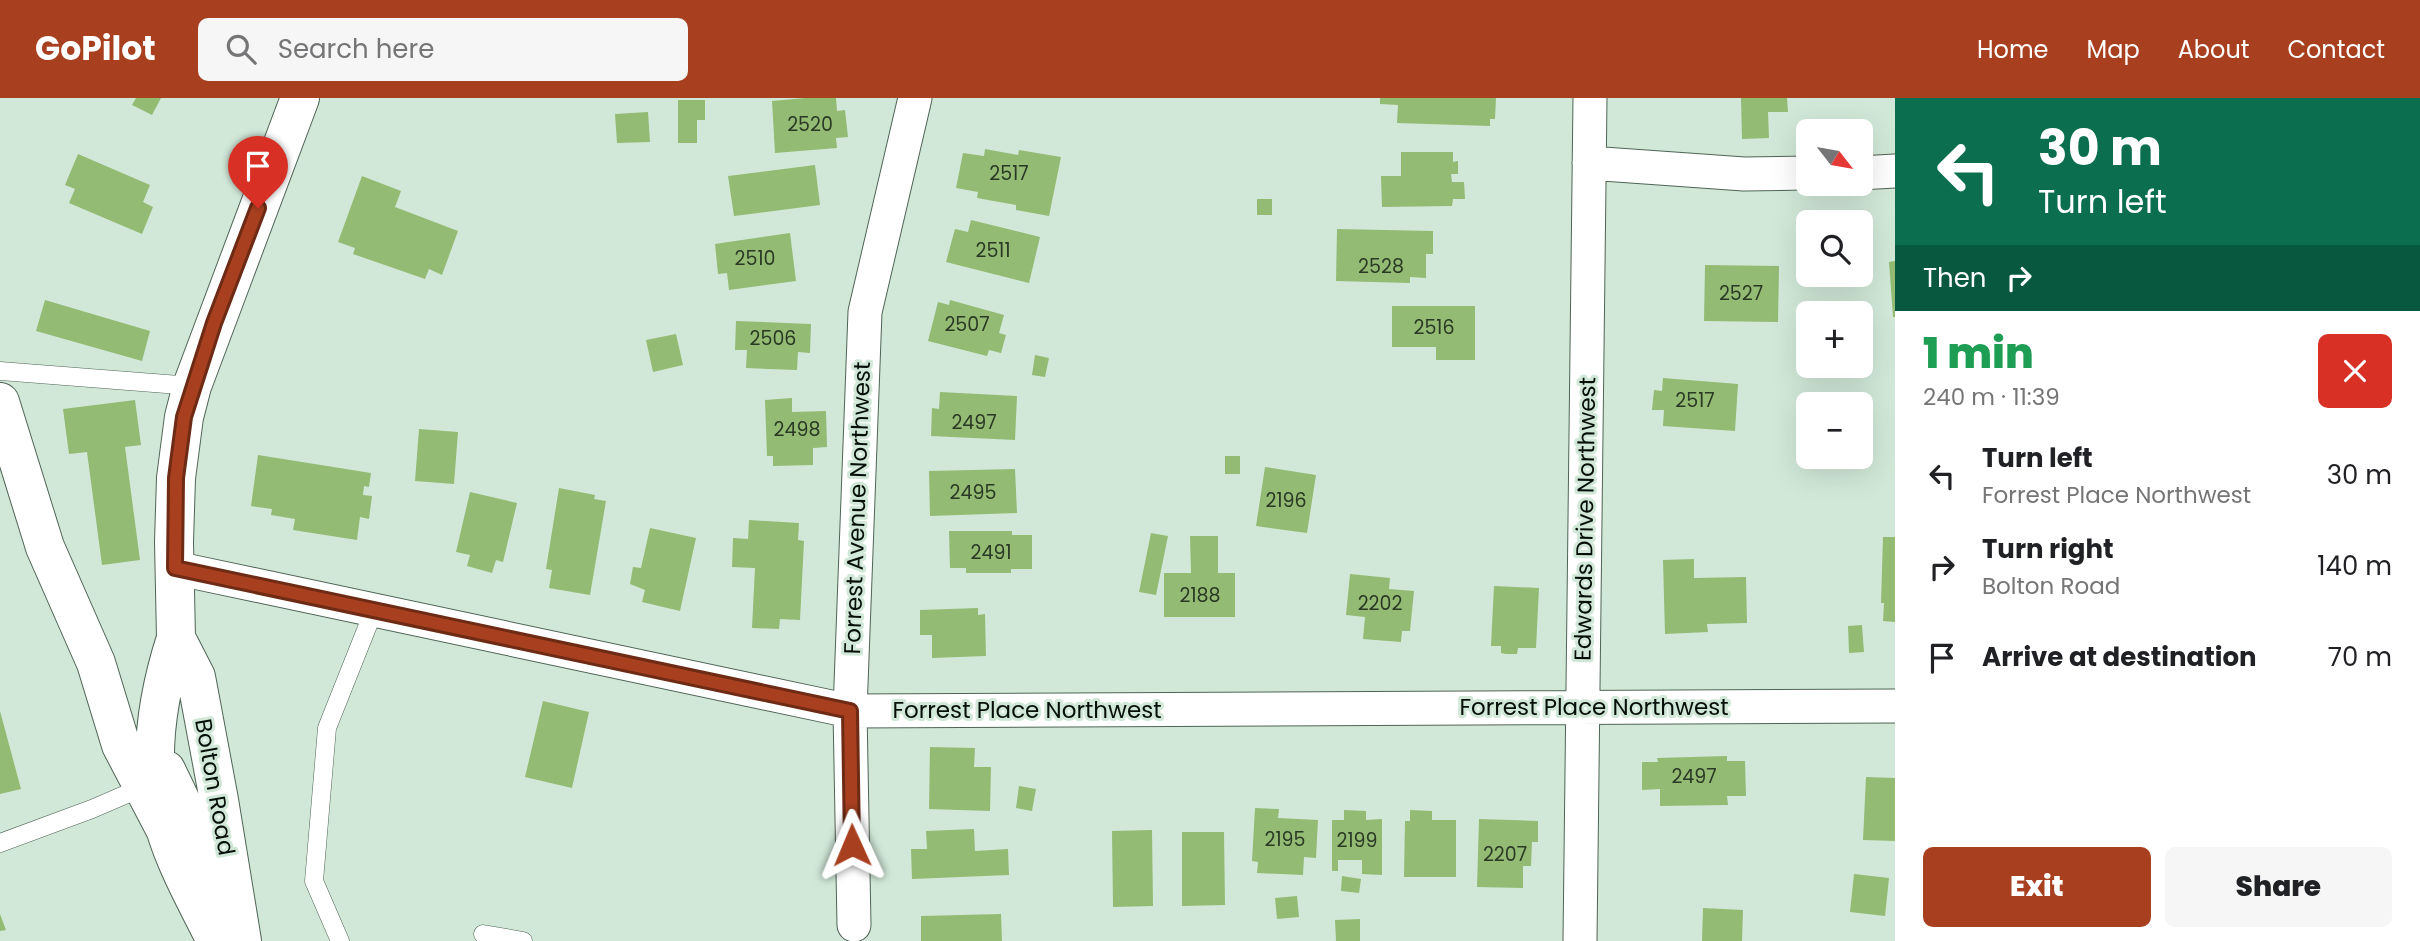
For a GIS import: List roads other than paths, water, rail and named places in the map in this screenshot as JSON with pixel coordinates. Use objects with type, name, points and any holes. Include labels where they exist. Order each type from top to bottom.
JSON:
[{"type":"street","name":"Bolton Road","points":[[233,939],[165,829],[150,770],[165,673],[177,638],[174,541],[179,448],[192,386],[300,98]]},
{"type":"street","name":"Forrest Avenue Northwest","points":[[853,925],[850,711],[865,312],[915,98]]},
{"type":"street","name":"Edwards Drive Northwest","points":[[1580,941],[1590,98]]},
{"type":"street","points":[[1589,163],[1744,174],[1796,173]]},
{"type":"street","points":[[1873,172],[1895,171]]},
{"type":"street","points":[[0,402],[45,547],[96,663],[150,770],[174,783],[213,867],[233,939]]},
{"type":"street","name":"Forrest Place Northwest","points":[[175,568],[850,711],[1895,706]]},
{"type":"street","name":"Bolton Road","points":[[177,638],[196,677],[215,776],[233,939]]},
{"type":"lane","points":[[0,371],[192,386]]},
{"type":"lane","points":[[340,941],[314,881],[327,728],[374,610]]},
{"type":"lane","points":[[0,843],[92,810],[150,770]]},
{"type":"lane","points":[[483,934],[523,941]]}]
